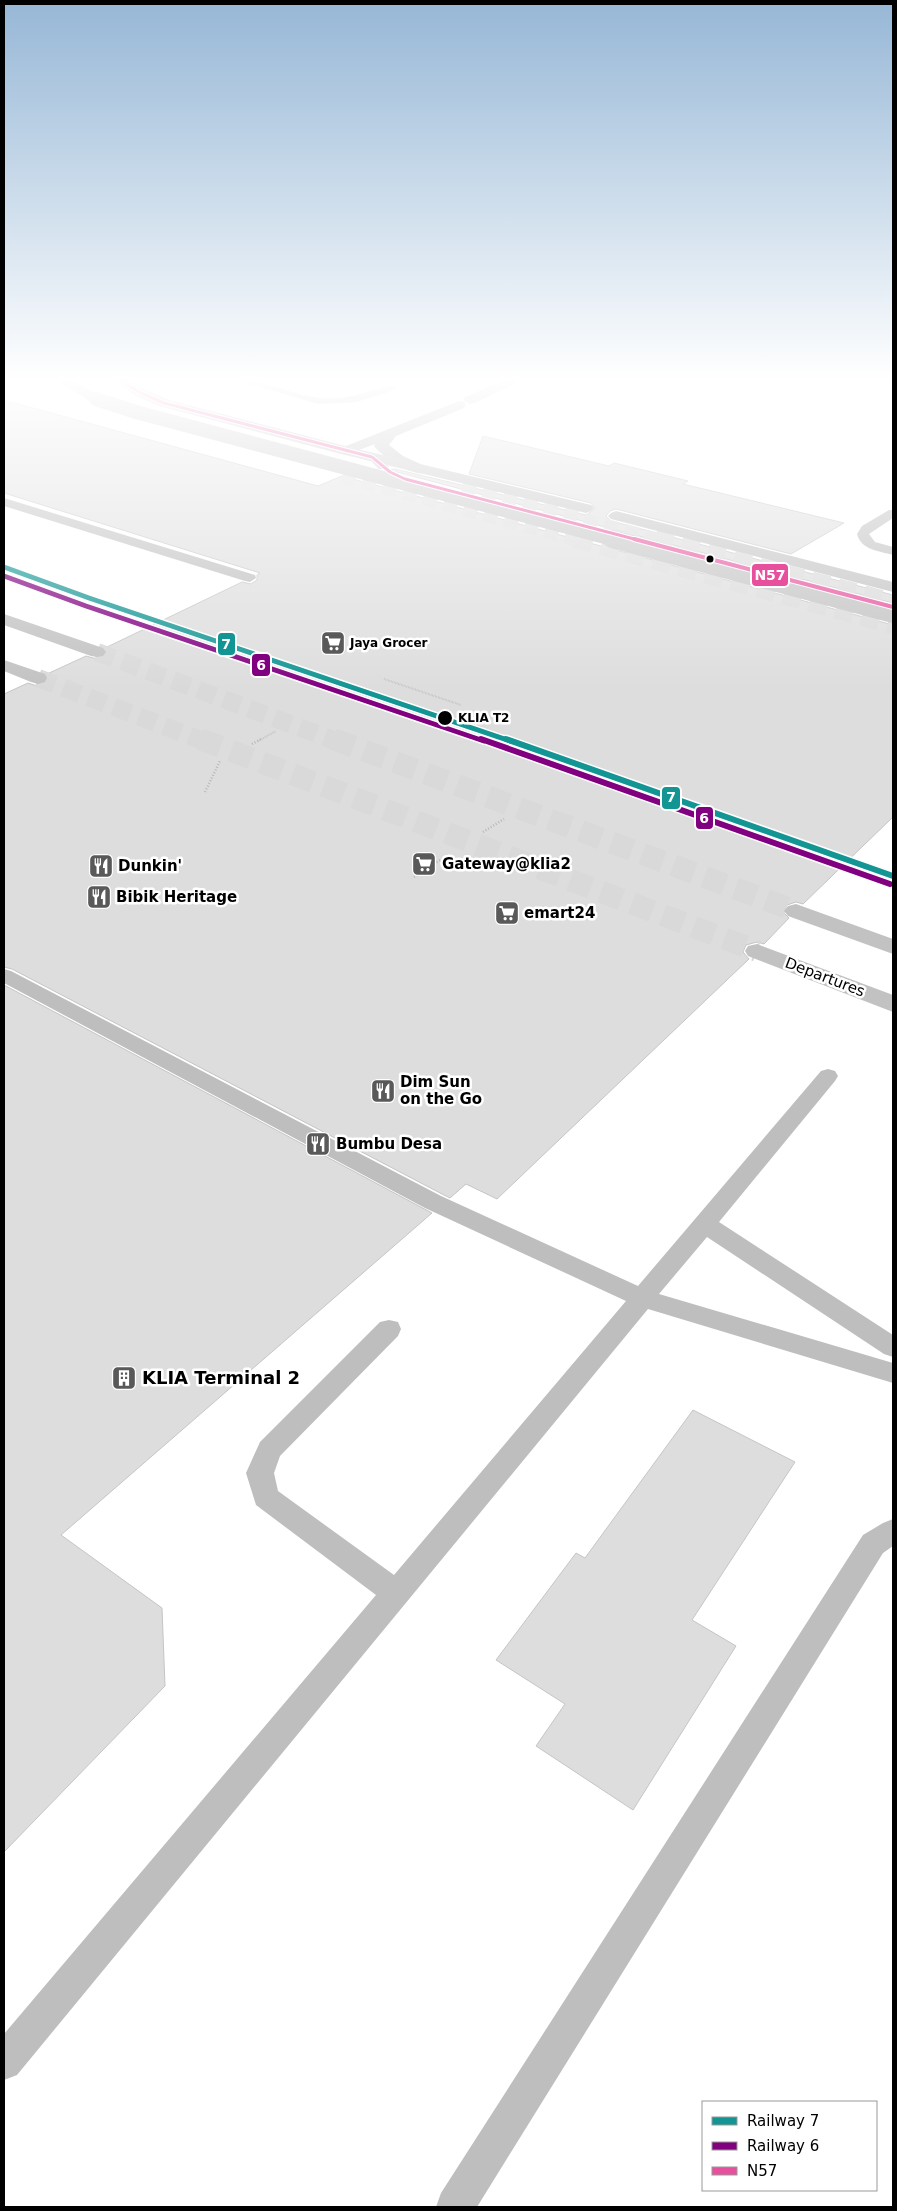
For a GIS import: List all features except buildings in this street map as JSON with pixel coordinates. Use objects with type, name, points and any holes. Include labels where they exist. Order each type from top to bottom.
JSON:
[{"type":"main road","points":[[403,483],[893,614]]},
{"type":"main road","points":[[479,483],[586,508]]},
{"type":"main road","points":[[616,516],[893,587]]},
{"type":"main road","points":[[4,619],[97,652]]},
{"type":"main road","points":[[4,664],[38,678]]},
{"type":"main road","points":[[796,911],[893,947]]},
{"type":"main road","name":"Departures","points":[[757,951],[893,1004]]},
{"type":"lane","points":[[4,502],[250,578]]},
{"type":"lane","points":[[893,512],[866,530],[863,534],[863,539],[869,544],[893,551]]},
{"type":"lane","points":[[4,976],[433,1202],[642,1298],[893,1372]]},
{"type":"lane","points":[[4,2062],[828,1076]]},
{"type":"lane","points":[[704,1224],[893,1347]]},
{"type":"lane","points":[[390,1329],[269,1450],[260,1473],[266,1497],[396,1593]]},
{"type":"lane","points":[[455,2207],[873,1544],[893,1531]]},
{"type":"path","points":[[384,679],[461,705]]},
{"type":"path","points":[[252,744],[276,731]]},
{"type":"path","points":[[205,792],[220,761]]},
{"type":"path","points":[[483,832],[504,819]]},
{"type":"path","points":[[414,877],[448,855]]},
{"type":"tunnel","points":[[369,483],[579,540]]},
{"type":"tunnel","points":[[462,488],[659,540]]},
{"type":"tunnel","points":[[575,539],[893,625]]},
{"type":"tunnel","points":[[655,539],[893,602]]},
{"type":"tunnel","points":[[97,652],[336,741]]},
{"type":"tunnel","points":[[38,678],[203,741]]},
{"type":"tunnel","points":[[200,739],[757,951]]},
{"type":"tunnel","points":[[333,739],[796,911]]},
{"type":"rail line","name":"7","points":[[4,567],[89,598],[460,723],[893,876]]},
{"type":"rail line","name":"6","points":[[4,576],[86,606],[457,731],[890,884]]},
{"type":"transit line","name":"N57","points":[[421,483],[893,607]]},
{"type":"place","name":"Jaya Grocer","points":[[333,643]]},
{"type":"place","name":"KLIA T2","points":[[445,718]]},
{"type":"place","name":"Gateway@klia2","points":[[424,864]]},
{"type":"place","name":"Dunkin'","points":[[101,866]]},
{"type":"place","name":"Bibik Heritage","points":[[99,897]]},
{"type":"place","name":"emart24","points":[[507,913]]},
{"type":"place","name":"Dim Sun on the Go","points":[[383,1091]]},
{"type":"place","name":"Bumbu Desa","points":[[318,1144]]},
{"type":"place","name":"KLIA Terminal 2","points":[[124,1378]]}]
